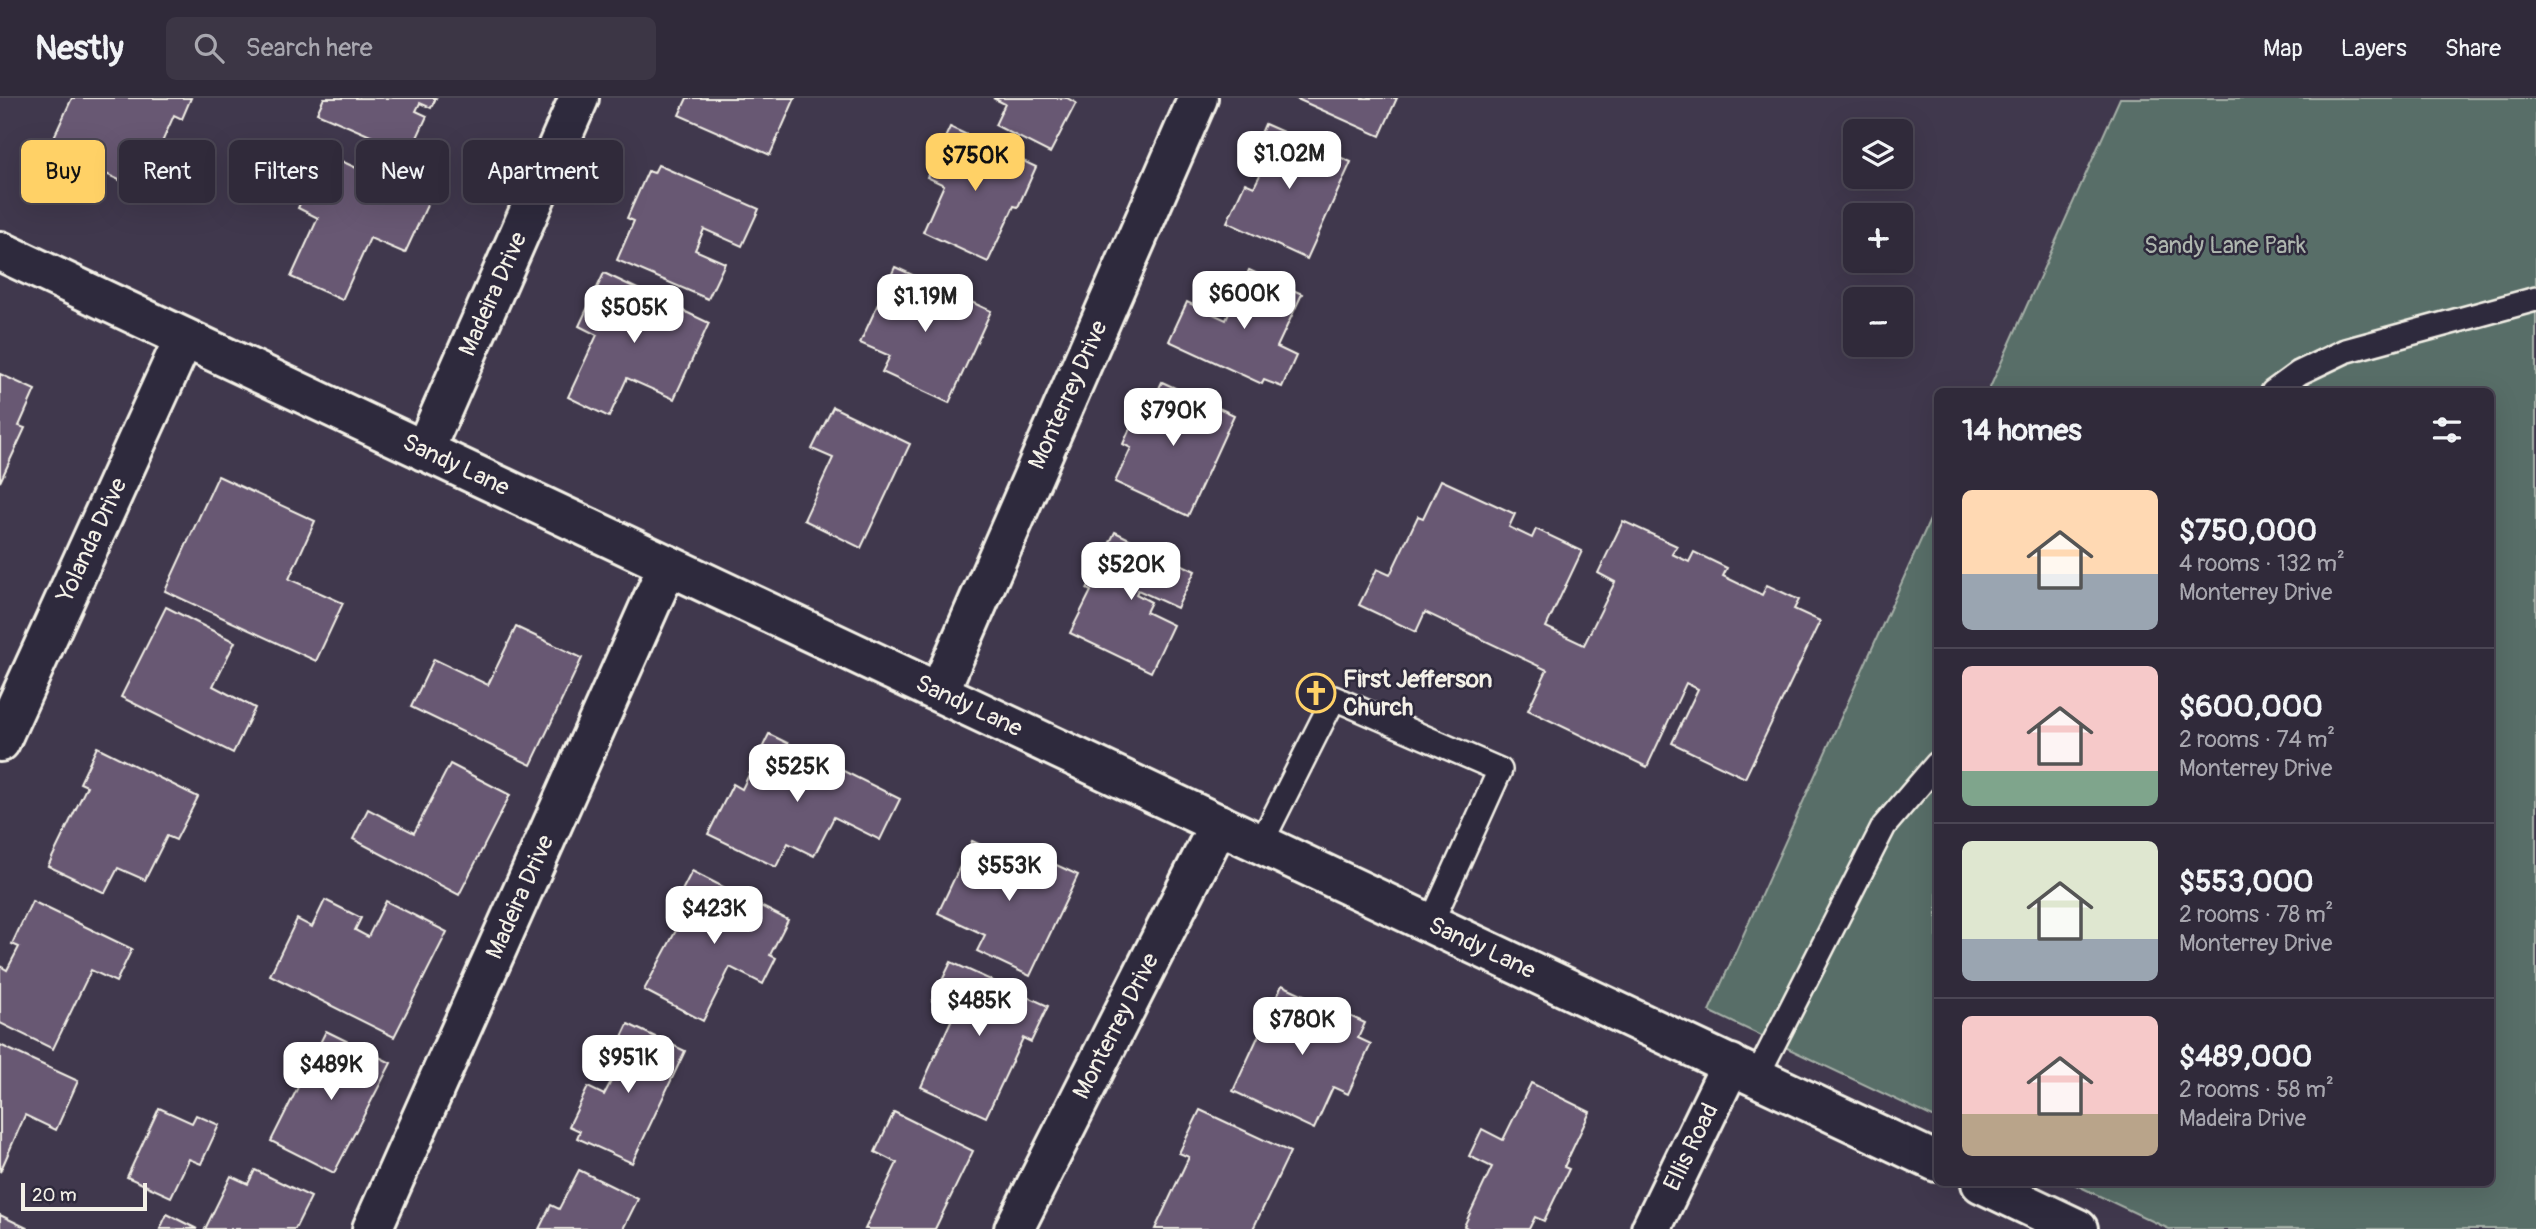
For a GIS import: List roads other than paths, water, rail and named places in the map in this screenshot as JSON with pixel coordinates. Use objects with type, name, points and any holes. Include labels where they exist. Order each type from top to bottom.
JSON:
[{"type":"street","name":"Madeira Drive","points":[[424,451],[579,98]]},
{"type":"street","name":"Monterrey Drive","points":[[939,692],[1198,98]]},
{"type":"street","name":"Sandy Lane","points":[[0,251],[1934,1161]]},
{"type":"street","name":"Yolanda Drive","points":[[0,742],[184,338]]},
{"type":"street","name":"Madeira Drive","points":[[372,1229],[668,565]]},
{"type":"street","name":"Monterrey Drive","points":[[1014,1229],[1219,824]]},
{"type":"street","name":"Ellis Road","points":[[1651,1229],[1744,1070]]},
{"type":"street","points":[[1987,1186],[2078,1229]]},
{"type":"lane","points":[[2278,388],[2299,373],[2345,351],[2536,299]]},
{"type":"lane","points":[[1261,843],[1334,698],[1500,770],[1430,923]]},
{"type":"lane","points":[[1744,1070],[1884,826],[1934,768]]},
{"type":"place","name":"First Jefferson Church","points":[[1316,693]]},
{"type":"park label","name":"Sandy Lane Park","points":[[2225,245]]}]
